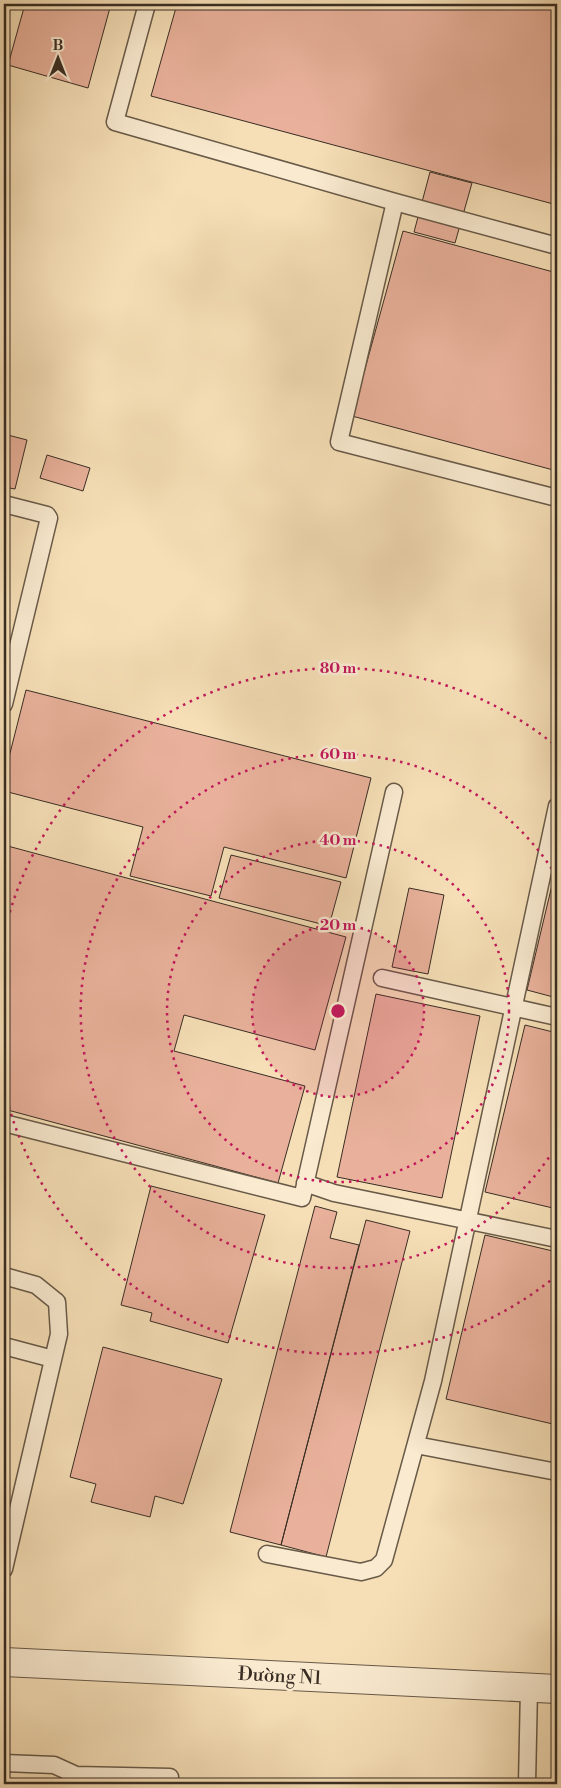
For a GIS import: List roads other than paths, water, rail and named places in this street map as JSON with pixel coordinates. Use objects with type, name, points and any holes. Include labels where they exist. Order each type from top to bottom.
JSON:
[{"type":"street","name":"Đường N1","points":[[4,1662],[557,1689]]},
{"type":"lane","points":[[146,4],[115,122],[557,246]]},
{"type":"lane","points":[[395,202],[339,442],[557,498]]},
{"type":"lane","points":[[4,504],[47,515],[50,518],[4,704]]},
{"type":"lane","points":[[4,1122],[302,1198],[394,792]]},
{"type":"lane","points":[[267,1554],[361,1572],[376,1568],[384,1560],[433,1381],[557,806]]},
{"type":"lane","points":[[382,978],[557,1017]]},
{"type":"lane","points":[[305,1183],[334,1193],[557,1239]]},
{"type":"lane","points":[[4,1276],[36,1286],[57,1302],[59,1334],[4,1569]]},
{"type":"lane","points":[[4,1346],[53,1359]]},
{"type":"lane","points":[[416,1445],[557,1472]]},
{"type":"lane","points":[[527,1784],[529,1688]]},
{"type":"lane","points":[[4,1763],[54,1765],[76,1775],[170,1777]]}]
